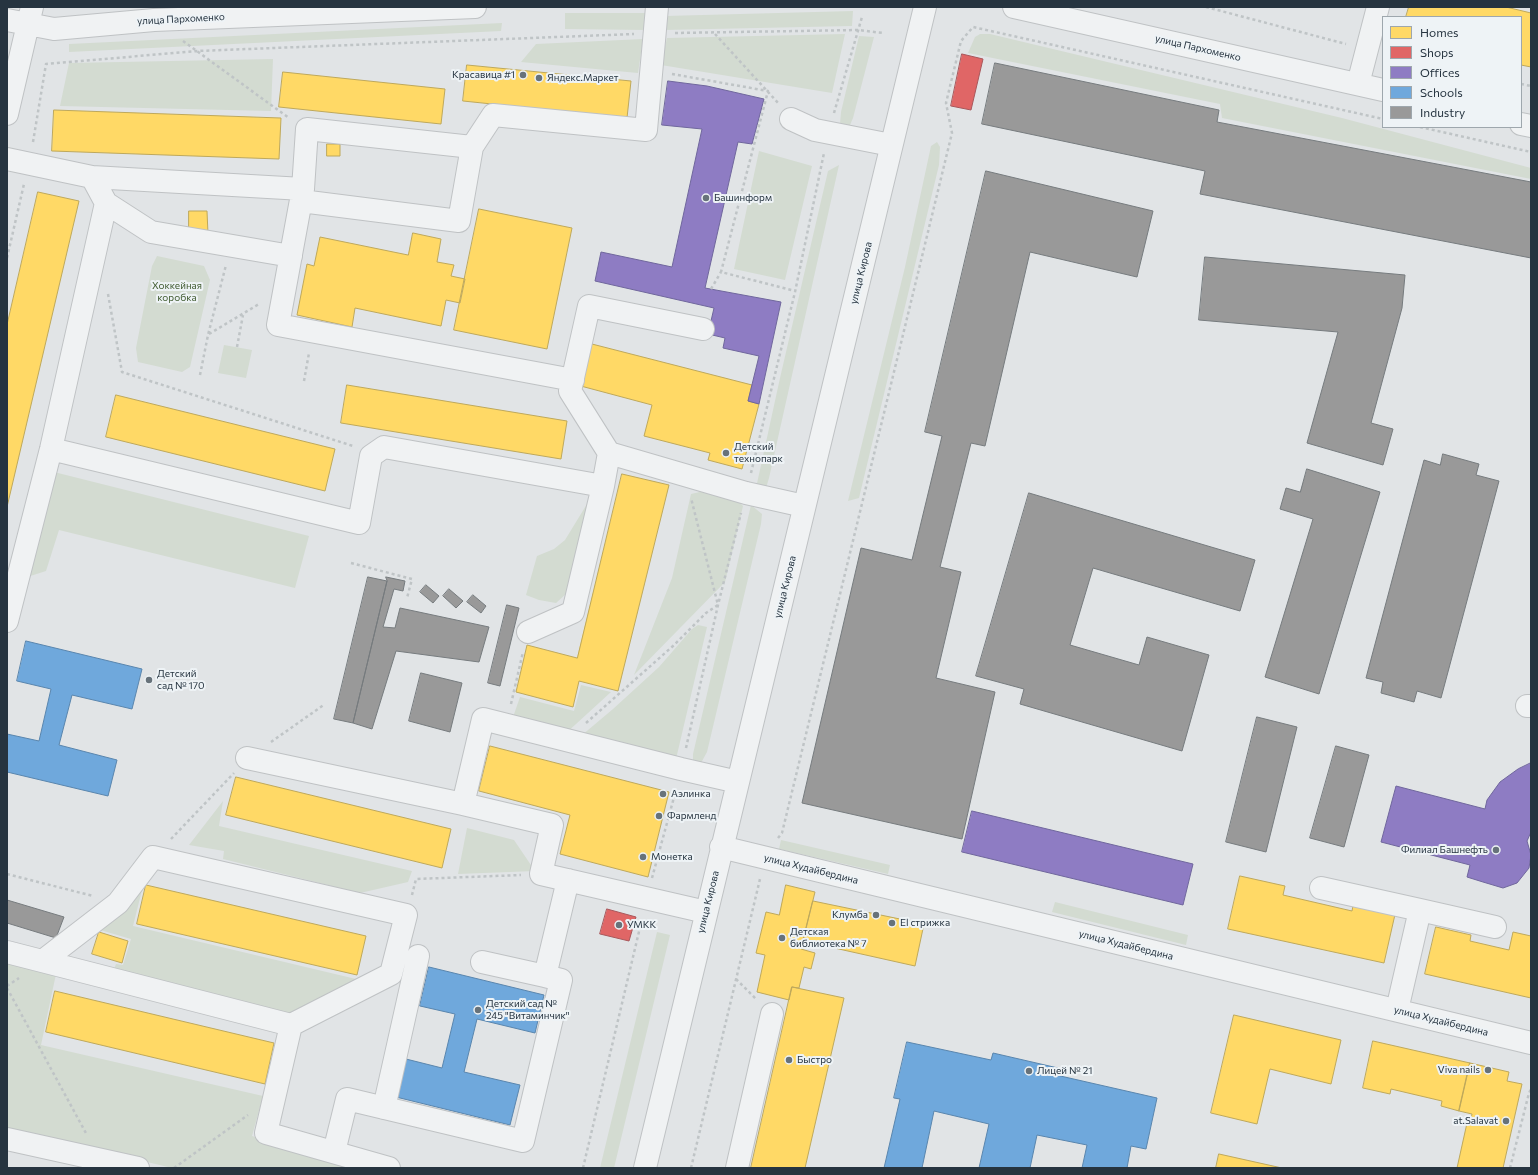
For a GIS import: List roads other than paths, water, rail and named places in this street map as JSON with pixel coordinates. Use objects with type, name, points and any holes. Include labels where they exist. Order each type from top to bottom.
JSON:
[{"type":"street","name":"улица Пархоменко","points":[[22,17],[54,29],[154,13],[475,7]]},
{"type":"street","points":[[7,159],[92,177],[302,195],[459,221],[472,147],[493,115],[646,130],[657,7]]},
{"type":"street","name":"улица Кирова","points":[[644,1168],[925,7]]},
{"type":"street","name":"улица Пархоменко","points":[[1014,7],[1382,90]]},
{"type":"street","points":[[1358,84],[1378,7]]},
{"type":"street","points":[[7,114],[22,17]]},
{"type":"street","points":[[791,120],[815,130],[891,145]]},
{"type":"street","points":[[472,147],[307,129],[302,195],[278,325],[573,380]]},
{"type":"street","points":[[92,177],[106,202],[151,232],[291,256]]},
{"type":"street","points":[[7,621],[51,449],[106,202]]},
{"type":"street","points":[[703,329],[589,306],[570,390],[609,453],[746,493],[804,506]]},
{"type":"street","points":[[51,449],[359,523],[371,456],[384,447],[603,486]]},
{"type":"street","points":[[528,632],[573,612],[603,486],[609,453]]},
{"type":"street","points":[[463,804],[483,720],[681,770],[738,782]]},
{"type":"street","points":[[247,758],[463,804],[552,825],[541,874],[706,912]]},
{"type":"street","name":"улица Худайбердина","points":[[721,847],[1531,1042]]},
{"type":"street","points":[[7,952],[44,960],[291,1025],[391,974],[406,915],[153,857],[118,903],[44,960]]},
{"type":"street","points":[[545,976],[568,880]]},
{"type":"street","points":[[1321,888],[1495,927]]},
{"type":"street","points":[[1397,1010],[1420,910]]},
{"type":"street","points":[[384,1108],[418,956]]},
{"type":"street","points":[[334,1152],[347,1100],[523,1141],[561,980],[482,962]]},
{"type":"street","points":[[737,1168],[772,1014]]},
{"type":"street","points":[[291,1025],[266,1133],[334,1152],[379,1167]]},
{"type":"street","points":[[7,1139],[138,1168]]},
{"type":"place","name":"Красавица #1","points":[[523,75]]},
{"type":"place","name":"Яндекс.Маркет","points":[[539,78]]},
{"type":"place","name":"Башинформ","points":[[706,198]]},
{"type":"place","name":"Детский технопарк","points":[[726,453]]},
{"type":"place","name":"Детский сад № 170","points":[[149,680]]},
{"type":"place","name":"Аэлинка","points":[[663,794]]},
{"type":"place","name":"Фармленд","points":[[659,816]]},
{"type":"place","name":"Филиал Башнефть","points":[[1496,850]]},
{"type":"place","name":"Монетка","points":[[643,857]]},
{"type":"place","name":"Клумба","points":[[876,915]]},
{"type":"place","name":"El стрижка","points":[[892,923]]},
{"type":"place","name":"УМКК","points":[[619,925]]},
{"type":"place","name":"Детская библиотека № 7","points":[[782,938]]},
{"type":"place","name":"Детский сад № 245 \"Витаминчик\"","points":[[478,1010]]},
{"type":"place","name":"Быстро","points":[[789,1060]]},
{"type":"place","name":"Viva nails","points":[[1488,1070]]},
{"type":"place","name":"Лицей № 21","points":[[1029,1071]]},
{"type":"place","name":"at.Salavat","points":[[1506,1121]]},
{"type":"park label","name":"Хоккейная коробка","points":[[177,292]]}]
